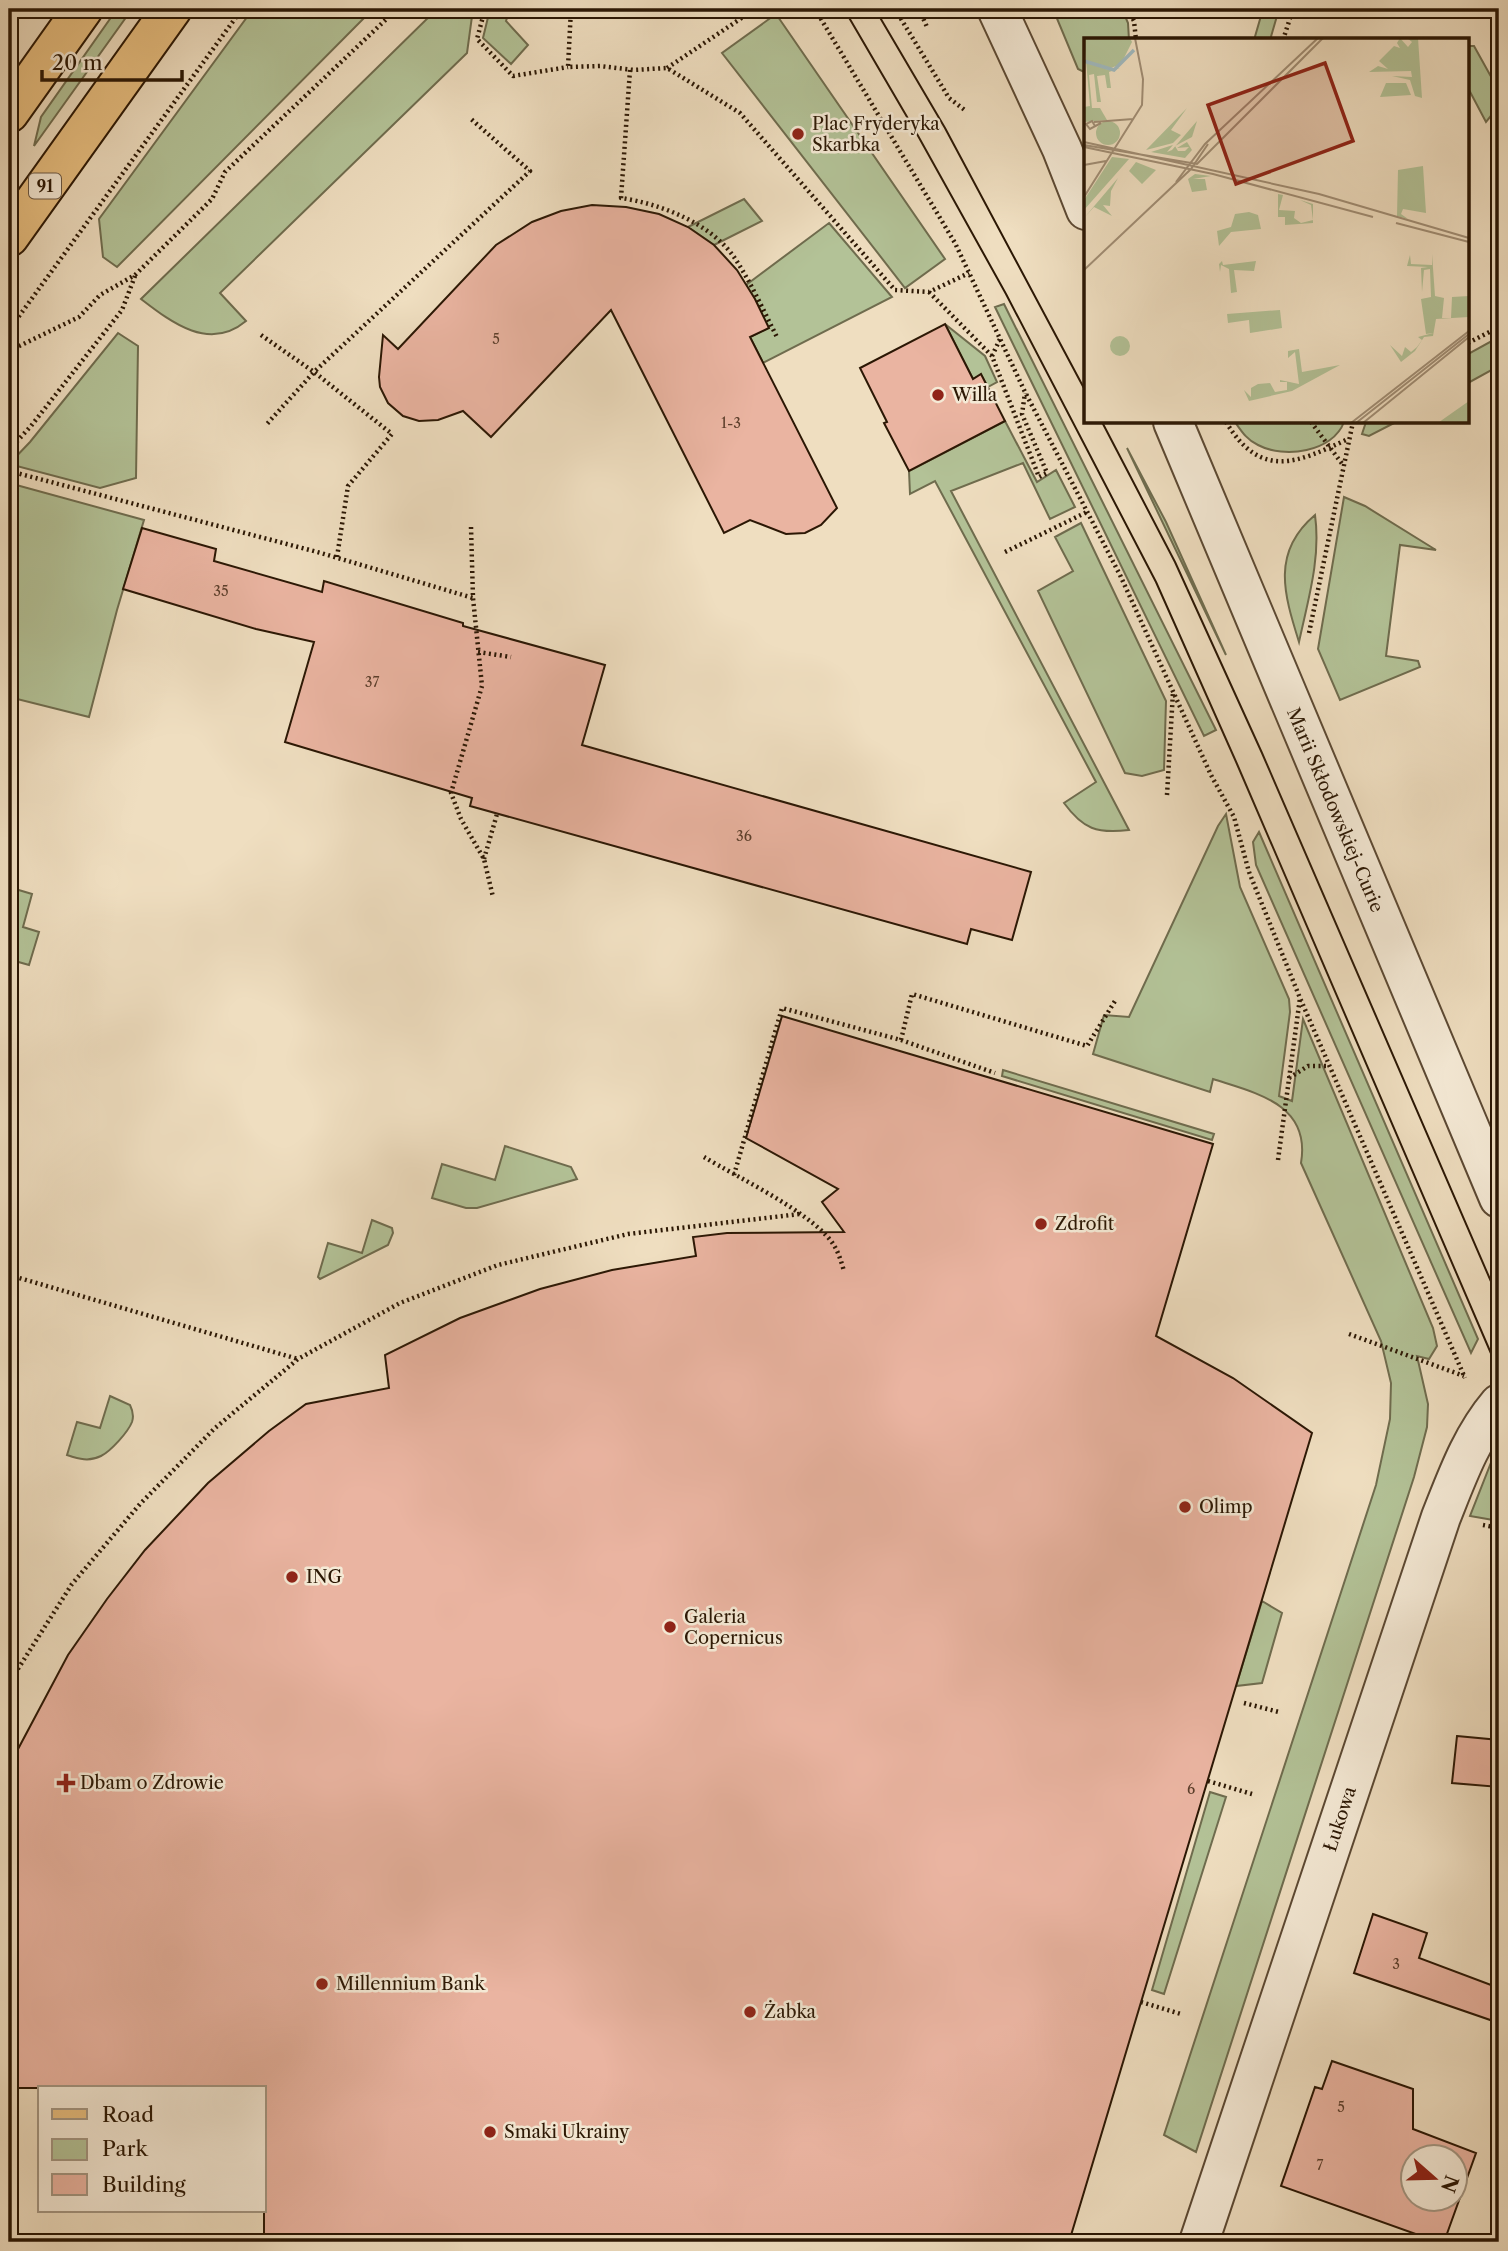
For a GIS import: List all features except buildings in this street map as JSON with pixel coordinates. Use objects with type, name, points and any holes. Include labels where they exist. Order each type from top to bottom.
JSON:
[{"type":"main road","points":[[9,113],[83,9]]},
{"type":"main road","name":"91","points":[[9,237],[172,9]]},
{"type":"street","points":[[997,9],[1062,149],[1084,205]]},
{"type":"street","name":"Marii Skłodowskiej-Curie","points":[[1174,424],[1499,1198]]},
{"type":"street","name":"Łukowa","points":[[1199,2242],[1441,1517],[1459,1472],[1491,1414]]},
{"type":"path","points":[[9,16],[13,9]]},
{"type":"path","points":[[9,330],[242,9]]},
{"type":"path","points":[[9,351],[79,317],[100,295],[135,275],[212,199],[225,172],[397,9]]},
{"type":"path","points":[[485,9],[477,39],[513,76],[568,67],[667,68],[755,9]]},
{"type":"path","points":[[568,67],[571,9]]},
{"type":"path","points":[[816,9],[955,243],[1025,392],[1120,575],[1211,775],[1234,817],[1249,872],[1300,998],[1465,1377],[1491,1414]]},
{"type":"path","points":[[895,9],[949,99],[966,111]]},
{"type":"path","points":[[919,9],[927,27]]},
{"type":"path","points":[[1128,9],[1134,21],[1136,38]]},
{"type":"path","points":[[1284,38],[1293,9]]},
{"type":"path","points":[[667,68],[740,113],[895,290],[929,292],[969,273]]},
{"type":"path","points":[[630,69],[621,198],[649,202],[711,234],[734,257],[778,339]]},
{"type":"path","points":[[266,425],[314,372],[530,171],[471,119]]},
{"type":"path","points":[[9,450],[122,310],[135,275]]},
{"type":"path","points":[[929,292],[992,356],[1039,477],[1048,473],[1022,414],[1025,392]]},
{"type":"path","points":[[1470,342],[1499,327]]},
{"type":"path","points":[[261,335],[314,372],[392,435],[348,486],[337,557]]},
{"type":"path","points":[[992,356],[1000,338]]},
{"type":"path","points":[[1227,424],[1249,450],[1281,462],[1307,458],[1349,439]]},
{"type":"path","points":[[1312,424],[1343,466]]},
{"type":"path","points":[[1308,642],[1353,424]]},
{"type":"path","points":[[9,471],[337,557],[473,597]]},
{"type":"path","points":[[1005,552],[1087,512]]},
{"type":"path","points":[[471,527],[473,597],[482,686],[451,793],[461,819],[484,859],[493,897]]},
{"type":"path","points":[[478,652],[511,657]]},
{"type":"path","points":[[1167,795],[1173,691]]},
{"type":"path","points":[[9,755],[19,759]]},
{"type":"path","points":[[484,859],[497,814]]},
{"type":"path","points":[[901,1040],[912,994],[1087,1046],[1115,1001]]},
{"type":"path","points":[[1278,1160],[1300,998]]},
{"type":"path","points":[[734,1175],[782,1008],[901,1040],[995,1073]]},
{"type":"path","points":[[1289,1079],[1308,1066],[1330,1066]]},
{"type":"path","points":[[704,1157],[800,1214],[832,1242],[844,1271]]},
{"type":"path","points":[[9,1684],[72,1584],[132,1513],[215,1428],[298,1359],[400,1303],[498,1265],[628,1234],[800,1214]]},
{"type":"path","points":[[9,1275],[298,1359]]},
{"type":"path","points":[[1349,1334],[1465,1377]]},
{"type":"path","points":[[1244,1703],[1279,1712]]},
{"type":"path","points":[[1208,1781],[1252,1794]]},
{"type":"path","points":[[1141,2002],[1181,2014]]},
{"type":"green space","points":[[117,9],[132,9],[34,146],[41,117]]},
{"type":"green space","points":[[253,9],[373,9],[117,267],[103,257],[99,219]]},
{"type":"green space","points":[[437,9],[473,9],[467,53],[220,293],[246,321],[232,330],[204,334],[178,324],[141,299]]},
{"type":"green space","points":[[490,9],[510,9],[506,21],[528,45],[511,64],[483,38]]},
{"type":"green space","points":[[1053,9],[1122,9],[1128,23],[1129,38],[1084,38],[1084,72],[1078,69]]},
{"type":"green space","points":[[1263,9],[1279,9],[1271,38],[1255,38]]},
{"type":"green space","points":[[776,14],[945,259],[905,288],[722,53]]},
{"type":"green space","points":[[1470,46],[1474,46],[1499,91],[1499,106],[1486,122],[1470,92]]},
{"type":"green space","points":[[744,199],[762,221],[714,245],[688,227]]},
{"type":"green space","points":[[829,223],[892,297],[763,363],[750,337],[768,328],[746,285]]},
{"type":"green space","points":[[1004,304],[1216,730],[1204,736],[995,307]]},
{"type":"green space","points":[[945,324],[985,356],[997,382],[988,387],[981,375],[973,379]]},
{"type":"green space","points":[[118,333],[138,346],[136,478],[100,488],[9,464],[30,442]]},
{"type":"green space","points":[[1499,337],[1499,366],[1470,382],[1470,353]]},
{"type":"green space","points":[[1005,421],[1037,482],[1056,470],[1075,507],[1050,519],[1023,463],[951,491],[1129,830],[1108,831],[1092,828],[1078,819],[1064,803],[1096,782],[935,481],[910,494],[909,471]]},
{"type":"green space","points":[[1236,424],[1343,424],[1330,440],[1307,450],[1294,452],[1281,452],[1258,445]]},
{"type":"green space","points":[[1365,424],[1392,424],[1369,436],[1362,434]]},
{"type":"green space","points":[[1127,448],[1166,522],[1226,655]]},
{"type":"green space","points":[[9,483],[144,520],[89,717],[9,697]]},
{"type":"green space","points":[[1344,497],[1365,506],[1436,550],[1400,545],[1386,656],[1418,661],[1420,667],[1340,700],[1318,649]]},
{"type":"green space","points":[[1315,515],[1315,563],[1299,642],[1289,607],[1285,574],[1292,544],[1301,529]]},
{"type":"green space","points":[[1081,523],[1166,701],[1164,770],[1142,776],[1125,773],[1038,591],[1073,571],[1055,537]]},
{"type":"green space","points":[[1226,814],[1240,887],[1289,999],[1290,1012],[1279,1096],[1292,1101],[1303,1019],[1433,1328],[1437,1346],[1429,1359],[1417,1356],[1428,1404],[1427,1427],[1414,1477],[1196,2152],[1164,2135],[1376,1485],[1390,1419],[1391,1383],[1381,1341],[1301,1163],[1302,1143],[1298,1127],[1289,1114],[1262,1096],[1213,1079],[1210,1092],[1093,1054],[1104,1015],[1129,1017]]},
{"type":"green space","points":[[1259,832],[1478,1339],[1471,1353],[1256,865],[1253,842]]},
{"type":"green space","points":[[9,889],[32,894],[23,927],[39,932],[29,965],[9,956]]},
{"type":"green space","points":[[1003,1070],[1214,1134],[1212,1140],[1002,1076]]},
{"type":"green space","points":[[505,1146],[571,1167],[577,1179],[477,1208],[466,1208],[432,1198],[442,1164],[495,1180]]},
{"type":"green space","points":[[372,1220],[392,1228],[393,1233],[388,1245],[320,1279],[318,1277],[328,1243],[362,1253]]},
{"type":"green space","points":[[110,1396],[130,1405],[133,1418],[127,1431],[110,1450],[97,1458],[84,1459],[67,1455],[77,1422],[100,1428]]},
{"type":"green space","points":[[1496,1450],[1499,1456],[1499,1521],[1470,1516]]},
{"type":"green space","points":[[1262,1601],[1282,1613],[1262,1683],[1236,1686]]},
{"type":"green space","points":[[1210,1792],[1226,1797],[1164,1994],[1152,1990]]},
{"type":"tram line","points":[[844,9],[1006,294],[1156,582],[1499,1372]]},
{"type":"tram line","points":[[875,9],[945,128],[1084,388]]},
{"type":"tram line","points":[[1103,424],[1175,562],[1262,753],[1499,1300]]},
{"type":"place","name":"Plac Fryderyka Skarbka","points":[[798,134]]},
{"type":"place","name":"Willa","points":[[938,395]]},
{"type":"place","name":"Zdrofit","points":[[1041,1224]]},
{"type":"place","name":"Olimp","points":[[1185,1507]]},
{"type":"place","name":"ING","points":[[292,1577]]},
{"type":"place","name":"Galeria Copernicus","points":[[670,1627]]},
{"type":"place","name":"Dbam o Zdrowie","points":[[66,1783]]},
{"type":"place","name":"Millennium Bank","points":[[322,1984]]},
{"type":"place","name":"Żabka","points":[[750,2012]]},
{"type":"place","name":"Smaki Ukrainy","points":[[490,2132]]}]
